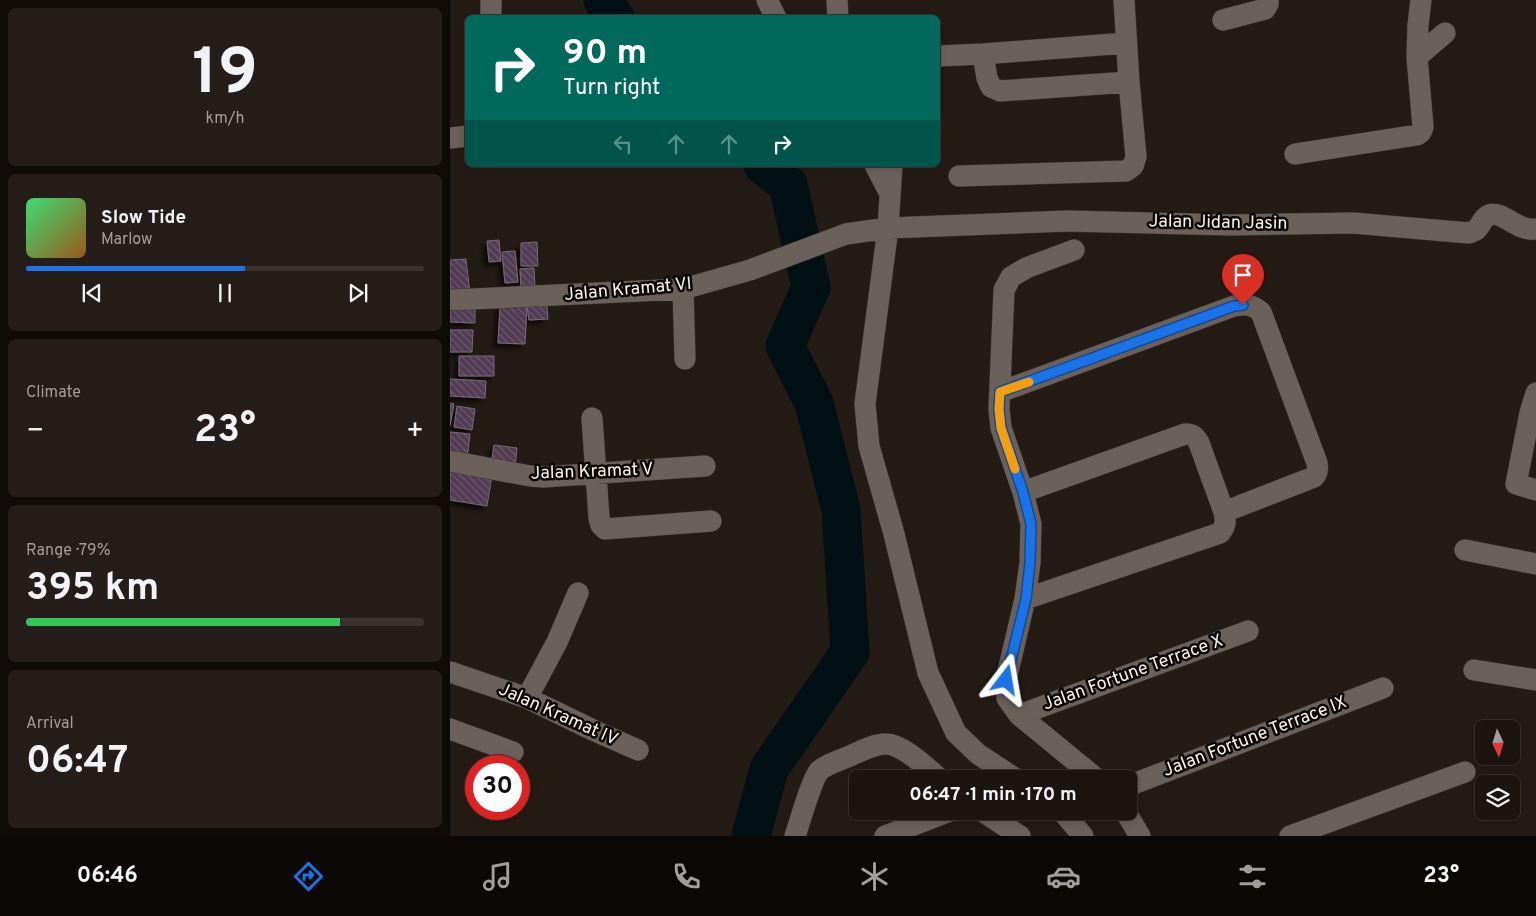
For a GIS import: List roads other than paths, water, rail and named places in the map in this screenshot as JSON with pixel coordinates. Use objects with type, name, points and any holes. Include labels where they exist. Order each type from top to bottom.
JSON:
[{"type":"street","points":[[491,0],[491,15]]},
{"type":"street","points":[[767,0],[774,15]]},
{"type":"street","points":[[837,0],[838,15]]},
{"type":"street","points":[[959,176],[1126,171],[1133,166],[1136,157],[1124,0]]},
{"type":"street","points":[[1223,20],[1265,9],[1268,0]]},
{"type":"street","points":[[1295,154],[1417,135],[1421,132],[1423,127],[1417,57],[1421,0]]},
{"type":"street","points":[[1417,57],[1445,33]]},
{"type":"street","points":[[940,56],[1126,42]]},
{"type":"street","points":[[983,54],[987,78],[991,87],[1000,91],[1129,82]]},
{"type":"street","points":[[450,138],[465,136]]},
{"type":"street","points":[[876,167],[889,192]]},
{"type":"street","points":[[892,167],[888,228],[865,404],[870,446],[928,673],[956,733],[978,754],[1002,770]]},
{"type":"street","name":"Jalan Jidan Jasin","points":[[888,228],[1068,221],[1231,225],[1353,223],[1469,233],[1477,230],[1486,217],[1492,214],[1501,216],[1519,227],[1534,231]]},
{"type":"street","name":"Jalan Kramat VI","points":[[450,300],[683,289],[750,270],[846,234],[888,228]]},
{"type":"street","points":[[1074,250],[1026,268],[1011,277],[1004,290],[999,409],[1001,428],[1023,492],[1031,524],[1030,563],[1026,599],[1006,680],[1007,698],[1019,715],[1086,770]]},
{"type":"street","points":[[683,289],[685,359]]},
{"type":"street","points":[[1000,392],[1234,306],[1250,305],[1256,308],[1261,312],[1318,469],[1314,477],[1224,512]]},
{"type":"street","points":[[1536,393],[1530,413],[1516,484],[1536,490]]},
{"type":"street","points":[[592,418],[599,518],[601,525],[605,529],[711,521]]},
{"type":"street","points":[[1023,492],[1185,434],[1191,434],[1195,436],[1199,443],[1224,512],[1226,523],[1220,533],[1026,599]]},
{"type":"street","name":"Jalan Kramat V","points":[[450,461],[537,477],[705,466]]},
{"type":"street","points":[[1465,550],[1536,564]]},
{"type":"street","points":[[527,698],[557,642],[578,593]]},
{"type":"street","name":"Jalan Fortune Terrace X","points":[[1019,715],[1248,632]]},
{"type":"street","points":[[1474,670],[1536,680]]},
{"type":"street","name":"Jalan Kramat IV","points":[[450,672],[527,698],[638,750]]},
{"type":"street","name":"Jalan Fortune Terrace IX","points":[[1137,783],[1383,688]]},
{"type":"street","points":[[450,728],[513,752]]},
{"type":"street","points":[[795,836],[814,782],[819,772],[826,766],[873,746],[886,744],[896,746],[910,754],[929,770]]},
{"type":"street","points":[[1290,836],[1465,772]]},
{"type":"street","points":[[885,836],[927,820]]},
{"type":"street","points":[[996,820],[1020,836]]},
{"type":"street","points":[[1070,820],[1083,836]]},
{"type":"street","points":[[1130,820],[1140,836]]},
{"type":"waterway","points":[[603,0],[613,15]]},
{"type":"waterway","points":[[751,836],[769,769],[850,652],[841,510],[814,403],[785,346],[811,287],[788,185],[766,167]]}]
